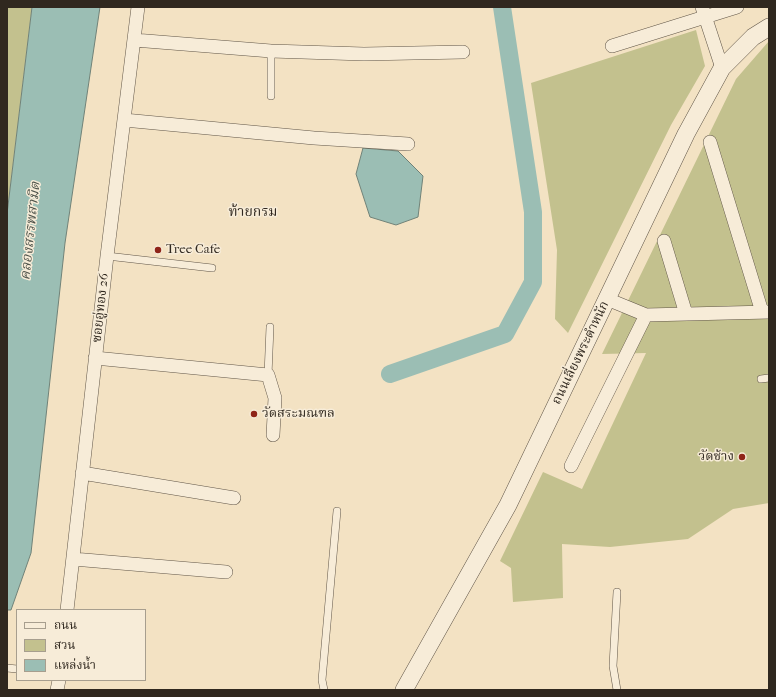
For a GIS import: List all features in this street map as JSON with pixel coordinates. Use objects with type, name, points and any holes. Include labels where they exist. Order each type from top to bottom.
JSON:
[{"type":"street","name":"ซอยอู่ทอง 26","points":[[67,609],[107,256],[138,7]]},
{"type":"street","points":[[612,46],[703,12],[737,7]]},
{"type":"street","points":[[703,12],[722,68]]},
{"type":"street","name":"ถนนเลี่ยงพระตำหนัก","points":[[404,690],[508,505],[686,134],[722,68],[753,36],[769,27]]},
{"type":"street","points":[[134,40],[271,51],[364,54],[463,52]]},
{"type":"street","points":[[124,120],[314,138],[408,144]]},
{"type":"street","points":[[607,299],[646,315],[765,312],[710,142]]},
{"type":"street","points":[[664,241],[686,314]]},
{"type":"street","points":[[571,466],[646,315]]},
{"type":"street","points":[[95,358],[268,375],[275,398],[273,435]]},
{"type":"street","points":[[82,473],[234,498]]},
{"type":"street","points":[[72,559],[226,572]]},
{"type":"lane","points":[[270,96],[271,51]]},
{"type":"lane","points":[[107,256],[212,268]]},
{"type":"lane","points":[[268,375],[270,327]]},
{"type":"lane","points":[[761,379],[769,378]]},
{"type":"lane","points":[[324,690],[322,680],[337,511]]},
{"type":"lane","points":[[617,592],[613,666],[617,690]]},
{"type":"green space","points":[[7,7],[32,7],[7,214]]},
{"type":"green space","points":[[696,30],[705,66],[671,125],[568,333],[555,319],[557,250],[531,83]]},
{"type":"green space","points":[[769,41],[769,503],[733,509],[688,539],[610,547],[562,544],[563,598],[513,602],[511,568],[500,561],[543,472],[582,489],[646,353],[602,354],[736,79]]},
{"type":"water","name":"คลองสรรพสามิต","points":[[32,7],[100,7],[65,243],[31,553],[11,610],[7,610],[7,214]]},
{"type":"water","points":[[363,148],[398,151],[423,176],[418,217],[396,225],[370,217],[356,174]]},
{"type":"waterway","points":[[390,374],[505,334],[533,282],[533,212],[502,7]]},
{"type":"place","name":"Tree Cafe","points":[[158,250]]},
{"type":"place","name":"วัดสระมณฑล","points":[[254,414]]},
{"type":"place","name":"วัดช้าง","points":[[742,457]]},
{"type":"district","name":"ท้ายกรม","points":[[253,213]]}]
